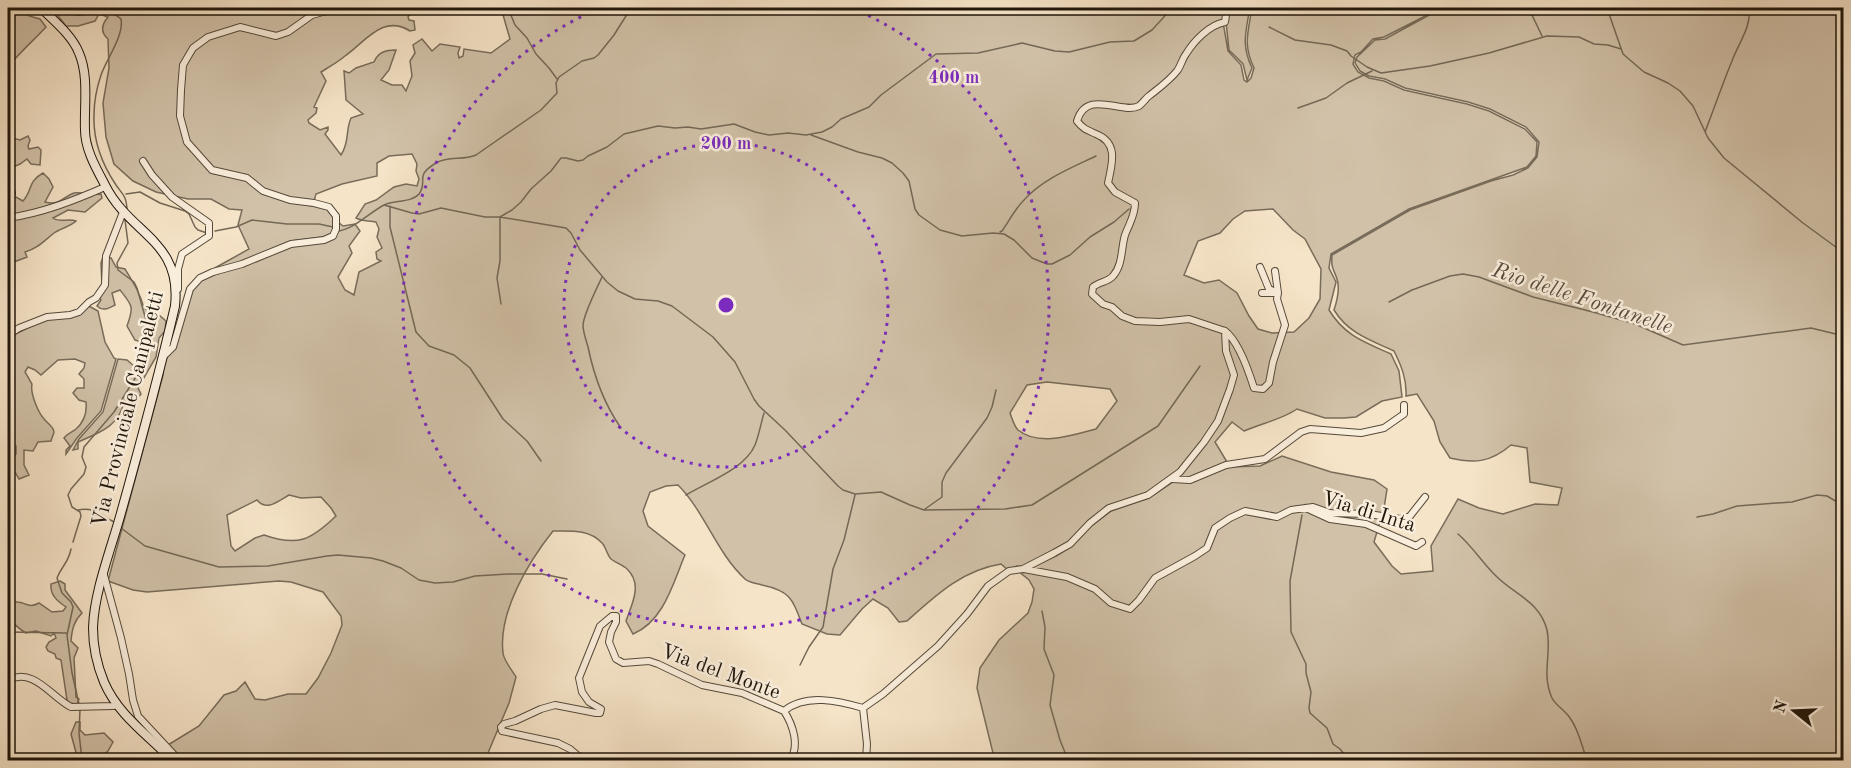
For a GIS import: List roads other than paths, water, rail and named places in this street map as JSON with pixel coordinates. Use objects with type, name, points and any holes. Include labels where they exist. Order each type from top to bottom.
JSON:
[{"type":"main road","name":"Via Provinciale Canipaletti","points":[[41,8],[66,34],[79,52],[84,70],[86,140],[105,187],[126,215],[159,246],[167,257],[174,275],[176,295],[172,318],[96,604],[93,628],[94,646],[105,683],[117,705],[136,728],[172,760]]},
{"type":"street","points":[[161,358],[173,347],[190,289],[194,283],[213,272],[242,264],[291,244],[324,240],[333,236],[337,223],[336,216],[329,207],[290,200],[262,191],[247,178],[212,170],[187,142],[180,116],[183,65],[193,48],[208,37],[240,27],[276,36],[288,32],[312,15],[337,8]]},
{"type":"street","points":[[1227,8],[1225,22],[1217,24],[1202,34],[1186,54],[1178,70],[1164,85],[1139,105],[1128,108],[1097,104],[1084,109],[1079,114],[1077,121],[1082,128],[1100,136],[1108,142],[1112,150],[1108,183],[1115,192],[1135,203],[1119,267],[1112,277],[1093,287],[1092,294],[1103,304],[1113,307],[1122,316],[1135,321],[1160,322],[1189,319],[1226,331],[1233,337],[1254,388],[1263,389],[1269,383],[1271,368],[1285,325],[1277,299],[1275,271]]},
{"type":"street","points":[[143,161],[172,197],[209,224],[209,236],[182,254],[178,269],[179,287],[176,295]]},
{"type":"street","points":[[8,218],[62,206],[105,187]]},
{"type":"street","points":[[8,190],[12,192],[8,195]]},
{"type":"street","points":[[8,335],[47,316],[70,315],[79,312],[96,298],[105,285],[106,256],[126,215]]},
{"type":"street","points":[[1260,267],[1269,289],[1278,294]]},
{"type":"street","points":[[1262,293],[1278,294]]},
{"type":"street","points":[[863,708],[883,694],[938,645],[967,614],[988,586],[1009,571],[1023,569],[1070,544],[1090,523],[1109,508],[1148,495],[1172,480],[1218,422],[1234,375],[1226,351],[1226,331]]},
{"type":"street","points":[[1172,480],[1190,480],[1227,465],[1265,459],[1300,432],[1310,429],[1361,433],[1384,428],[1404,414],[1404,405]]},
{"type":"street","name":"Via di Inta","points":[[1023,569],[1067,577],[1095,590],[1111,603],[1130,609],[1155,578],[1207,548],[1215,528],[1245,511],[1277,517],[1291,510],[1313,507],[1330,513],[1369,514],[1400,519],[1410,516],[1425,497]]},
{"type":"street","name":"Via di Inta","points":[[1306,508],[1330,519],[1366,524],[1416,546],[1422,542]]},
{"type":"street","points":[[104,575],[138,716],[179,760]]},
{"type":"street","name":"Via del Monte","points":[[583,760],[558,743],[501,728],[504,723],[555,705],[600,713],[601,709],[589,702],[582,692],[579,678],[600,626],[612,616],[616,616],[616,622],[610,632],[609,642],[616,658],[623,663],[649,661],[702,685],[742,693],[784,711]]},
{"type":"street","points":[[8,680],[18,676],[31,679],[47,688],[65,704],[79,708],[117,705]]},
{"type":"street","points":[[790,760],[795,753],[795,744],[792,728],[784,711],[811,701],[827,700],[841,701],[863,708]]},
{"type":"street","points":[[863,708],[867,744],[866,760]]},
{"type":"waterway","points":[[61,8],[76,15],[106,12],[121,19],[118,40],[98,84],[94,124],[103,160],[124,196],[127,209]]},
{"type":"waterway","points":[[114,12],[118,8]]},
{"type":"waterway","points":[[508,8],[515,25],[557,79]]},
{"type":"waterway","points":[[339,231],[356,224],[384,205],[416,197],[422,189],[423,175],[436,163],[446,159],[476,155],[541,110],[557,93],[556,83],[559,77],[582,61],[598,55],[631,8]]},
{"type":"waterway","points":[[384,205],[419,214],[441,208],[485,217],[500,217],[521,202],[561,158],[583,160],[607,147],[624,134],[658,126],[701,129],[734,124],[769,135],[788,133],[806,135],[822,132],[841,119],[869,107],[881,95],[936,54],[978,53],[1022,43],[1069,52],[1110,42],[1134,41],[1152,30],[1172,8]]},
{"type":"waterway","points":[[1527,8],[1542,36]]},
{"type":"waterway","points":[[1607,8],[1623,54],[1644,72],[1680,91],[1693,106],[1708,138],[1724,158],[1803,223],[1844,253]]},
{"type":"waterway","points":[[1705,132],[1728,70],[1747,28],[1749,8]]},
{"type":"waterway","points":[[1269,27],[1295,40],[1331,45],[1347,51],[1367,67],[1381,73],[1430,66],[1489,53],[1547,36],[1579,37],[1594,44],[1621,49]]},
{"type":"waterway","points":[[1298,108],[1326,98],[1347,83],[1372,71]]},
{"type":"waterway","points":[[811,135],[892,163],[909,181],[915,209],[919,215],[940,230],[962,236],[1004,234],[1014,240],[1032,258],[1047,264],[1052,264],[1070,255],[1090,237],[1114,222],[1129,209]]},
{"type":"waterway","points":[[1000,232],[1021,204],[1040,186],[1096,156]]},
{"type":"waterway","points":[[126,194],[140,192],[160,203],[185,211],[189,214],[195,227],[207,233]]},
{"type":"waterway","points":[[390,206],[390,227],[416,332],[429,346],[454,355],[470,368],[503,419],[527,441],[541,461]]},
{"type":"waterway","points":[[500,217],[566,228],[580,250],[607,282],[618,291],[635,299],[658,301],[672,306],[713,337],[735,362],[759,406],[843,490],[855,494],[881,492],[924,510],[1005,509],[1032,505],[1158,426],[1200,366]]},
{"type":"waterway","points":[[500,218],[500,261],[497,278],[501,304]]},
{"type":"waterway","points":[[73,542],[81,516],[80,512],[72,507],[68,495],[84,474],[86,467],[82,457],[84,447],[114,412],[150,354],[151,346],[146,335],[146,320],[137,288],[134,282],[118,270],[117,263],[128,243],[125,220]]},
{"type":"waterway","points":[[215,231],[236,227],[252,220],[333,227]]},
{"type":"waterway","name":"Rio delle Fontanelle","points":[[1389,302],[1412,290],[1450,276],[1463,274],[1479,277],[1533,297],[1635,324],[1683,345],[1811,328],[1844,336]]},
{"type":"waterway","points":[[602,277],[586,314],[583,328],[600,389],[621,428]]},
{"type":"waterway","points":[[925,509],[942,497],[942,482],[946,473],[987,418],[996,390]]},
{"type":"waterway","points":[[686,495],[725,474],[750,454],[758,437],[764,413]]},
{"type":"waterway","points":[[800,665],[823,627],[833,569],[844,540],[855,495]]},
{"type":"waterway","points":[[1697,517],[1737,506],[1792,502],[1817,495],[1827,496],[1844,506]]},
{"type":"waterway","points":[[78,510],[93,511],[114,522]]},
{"type":"waterway","points":[[1302,515],[1290,581],[1291,632],[1306,664],[1311,692],[1310,713],[1327,728],[1333,744],[1349,760]]},
{"type":"waterway","points":[[121,528],[145,546],[219,567],[268,566],[338,555],[383,561],[401,568],[419,580],[435,583],[453,582],[475,576],[508,574],[542,574],[567,579]]},
{"type":"waterway","points":[[1458,534],[1502,582],[1532,605],[1543,620],[1548,639],[1547,680],[1549,689],[1554,701],[1573,723],[1587,760]]},
{"type":"waterway","points":[[71,549],[57,578],[62,593],[73,607],[67,635],[79,704]]},
{"type":"waterway","points":[[1042,611],[1045,627],[1044,649],[1054,675],[1050,705],[1068,760]]},
{"type":"waterway","points":[[1838,626],[1844,624]]},
{"type":"waterway","points":[[8,632],[66,633]]},
{"type":"waterway","points":[[80,709],[79,733],[82,760]]},
{"type":"waterway","points":[[82,757],[97,755],[102,759]]}]
